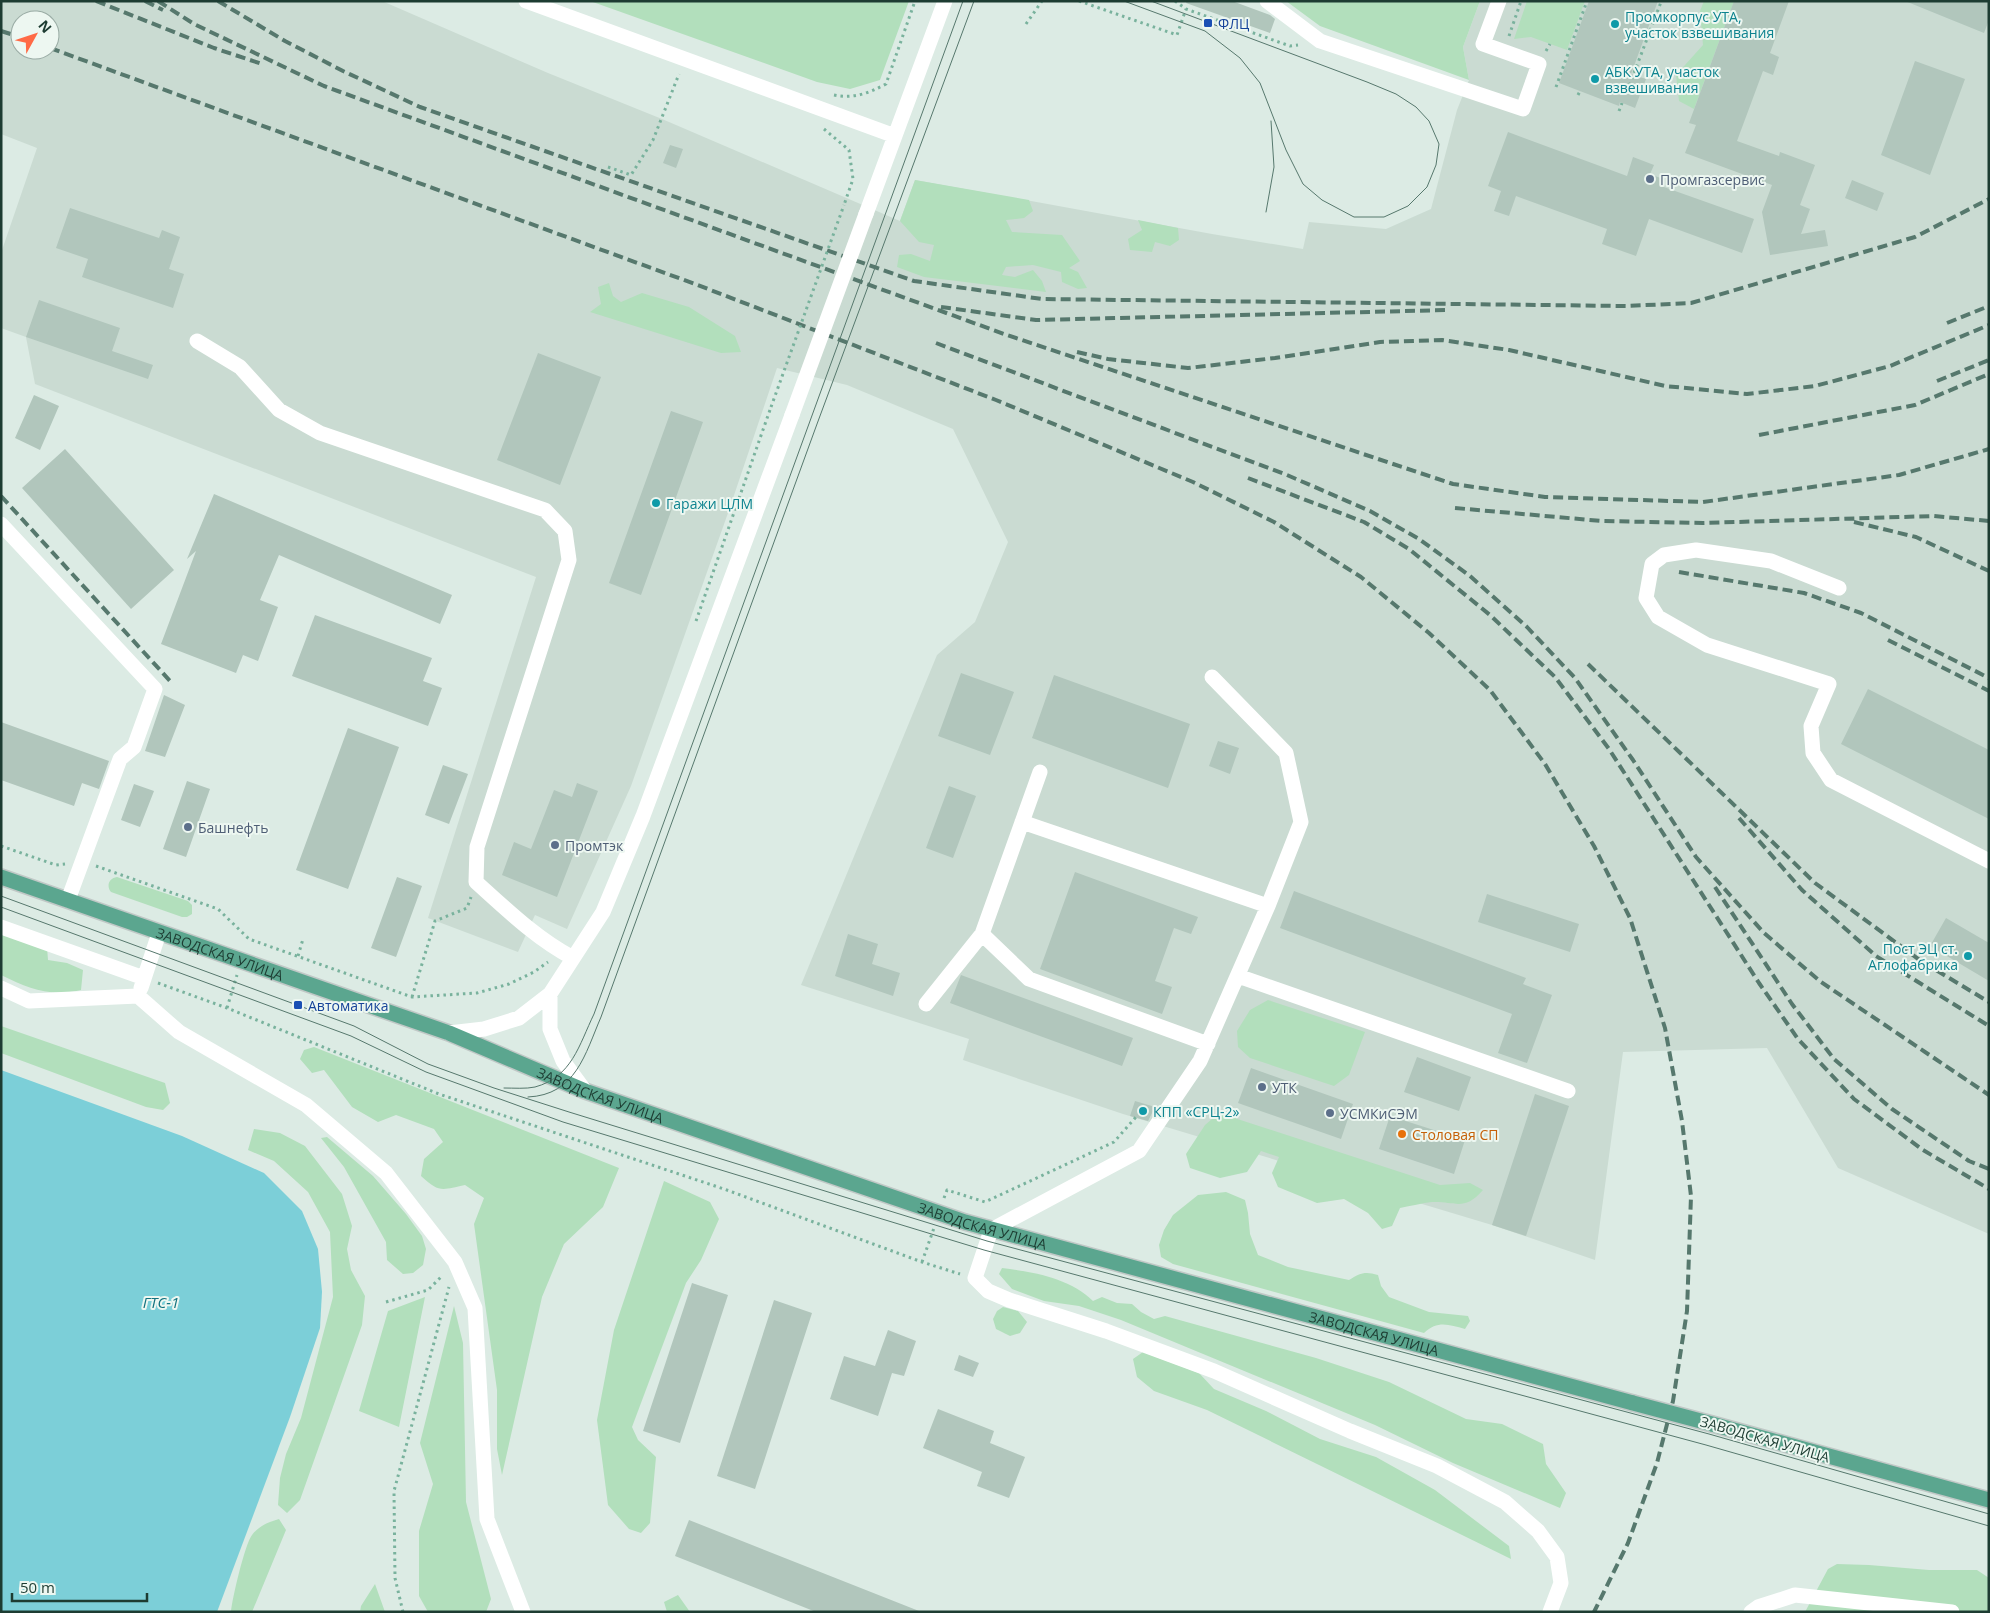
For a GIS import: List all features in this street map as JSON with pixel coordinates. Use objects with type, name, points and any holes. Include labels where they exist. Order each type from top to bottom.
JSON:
[{"type":"main road","name":"ЗАВОДСКАЯ УЛИЦА","points":[[1,877],[449,1033],[585,1091],[991,1230],[1989,1500]]},
{"type":"street","points":[[526,1],[895,136]]},
{"type":"street","points":[[585,1091],[563,1061],[550,1029],[550,994],[567,955],[603,912],[643,816],[945,1]]},
{"type":"street","points":[[1267,1],[1320,40],[1523,109],[1539,64],[1483,44],[1498,1]]},
{"type":"street","points":[[197,341],[240,367],[279,410],[320,433],[545,510],[565,531],[569,560],[477,847],[476,882],[528,928],[567,955]]},
{"type":"street","points":[[1,524],[155,688],[134,747],[120,759],[68,900]]},
{"type":"street","points":[[1839,588],[1771,561],[1696,550],[1664,555],[1652,564],[1646,598],[1658,617],[1707,645],[1829,684],[1811,726],[1813,753],[1831,780],[1989,861]]},
{"type":"street","points":[[1212,677],[1286,753],[1302,822],[1268,906],[1200,1061],[1139,1151],[991,1230],[975,1278],[988,1291],[1009,1300],[1106,1331],[1214,1372],[1350,1431],[1437,1466],[1505,1502],[1538,1531],[1557,1557],[1561,1583],[1550,1612]]},
{"type":"street","points":[[926,1004],[982,934],[1040,772]]},
{"type":"street","points":[[1022,822],[1268,906]]},
{"type":"street","points":[[1,927],[144,978]]},
{"type":"street","points":[[138,996],[160,933]]},
{"type":"street","points":[[982,934],[1029,979],[1208,1044]]},
{"type":"street","points":[[1238,976],[1568,1092]]},
{"type":"street","points":[[1,988],[29,1001],[138,996],[179,1032],[306,1105],[386,1173],[455,1262],[475,1308],[487,1519],[523,1612]]},
{"type":"street","points":[[449,1033],[484,1030],[519,1018],[550,994]]},
{"type":"street","points":[[1751,1612],[1758,1607],[1795,1595],[1952,1612]]},
{"type":"path","points":[[831,95],[844,97],[868,94],[886,84],[915,1]]},
{"type":"path","points":[[1026,24],[1042,1]]},
{"type":"path","points":[[1079,1],[1177,35],[1186,9]]},
{"type":"path","points":[[1175,1],[1186,9],[1290,46],[1320,40]]},
{"type":"path","points":[[1503,51],[1521,1]]},
{"type":"path","points":[[1556,87],[1587,1]]},
{"type":"path","points":[[1626,88],[1628,89],[1661,2]]},
{"type":"path","points":[[608,166],[631,175],[653,140],[679,73],[688,77]]},
{"type":"path","points":[[1578,95],[1580,91]]},
{"type":"path","points":[[1619,110],[1622,103]]},
{"type":"path","points":[[693,630],[852,179],[848,150],[820,125]]},
{"type":"path","points":[[1,846],[56,865],[82,864],[96,866],[218,909],[249,939],[412,997],[477,993],[509,984],[567,955]]},
{"type":"path","points":[[412,997],[435,921],[467,908],[476,882]]},
{"type":"path","points":[[298,956],[303,939]]},
{"type":"path","points":[[144,978],[227,1008],[440,1094],[724,1189],[922,1262],[975,1278]]},
{"type":"path","points":[[922,1262],[947,1190],[985,1202],[1114,1142],[1136,1117]]},
{"type":"path","points":[[386,1302],[428,1290],[455,1262]]},
{"type":"path","points":[[403,1612],[395,1578],[394,1491],[455,1262]]},
{"type":"shaded area","points":[[1,1],[382,1],[900,221],[915,180],[1303,249],[1309,222],[1386,229],[1431,209],[1457,110],[1469,80],[1463,47],[1480,1],[1989,1],[1989,1234],[1838,1168],[1767,1048],[1623,1052],[1595,1260],[1492,1225],[1123,1114],[963,1060],[969,1039],[801,985],[937,655],[975,622],[1008,542],[953,429],[847,385],[777,368],[728,513],[631,786],[567,929],[535,915],[518,952],[428,918],[536,577],[35,384],[26,337],[1,328],[1,253],[37,148],[1,134]]},
{"type":"green space","points":[[590,1],[909,1],[880,80],[850,89],[817,82]]},
{"type":"green space","points":[[1286,1],[1480,1],[1463,47],[1469,80],[1320,26]]},
{"type":"green space","points":[[1527,1],[1585,1],[1567,50],[1531,37],[1514,39]]},
{"type":"green space","points":[[1704,1],[1734,1],[1694,109],[1679,101],[1676,75],[1703,45],[1700,11]]},
{"type":"green space","points":[[915,180],[1029,200],[1033,211],[1024,218],[1006,220],[1012,232],[1062,235],[1080,261],[1069,268],[1078,272],[1087,288],[1078,289],[1062,282],[1061,272],[1033,265],[1006,267],[1002,275],[1015,277],[1033,270],[1042,281],[1046,292],[924,277],[897,267],[899,255],[911,254],[930,261],[934,245],[919,242],[900,221]]},
{"type":"green space","points":[[1138,220],[1178,228],[1179,240],[1170,246],[1155,242],[1152,252],[1130,250],[1128,239],[1142,230]]},
{"type":"green space","points":[[609,283],[613,296],[621,302],[642,293],[689,307],[735,336],[741,352],[721,353],[590,312],[601,304],[598,287]]},
{"type":"green space","points":[[117,877],[188,901],[192,905],[192,914],[182,917],[111,892],[109,883]]},
{"type":"green space","points":[[1,933],[47,947],[48,960],[67,963],[83,970],[81,990],[59,993],[49,992],[31,988],[1,975]]},
{"type":"green space","points":[[1268,1000],[1365,1032],[1349,1075],[1334,1086],[1250,1058],[1238,1047],[1237,1031],[1250,1010]]},
{"type":"green space","points":[[1,1026],[165,1083],[170,1103],[163,1110],[146,1107],[1,1053]]},
{"type":"green space","points":[[314,1047],[619,1168],[603,1207],[564,1244],[542,1297],[502,1475],[497,1449],[497,1390],[474,1224],[484,1198],[465,1185],[446,1189],[437,1188],[421,1176],[424,1159],[443,1142],[434,1129],[396,1115],[378,1122],[352,1107],[324,1070],[312,1073],[300,1059],[304,1050]]},
{"type":"green space","points":[[1219,1113],[1440,1185],[1470,1183],[1483,1190],[1476,1197],[1465,1203],[1432,1202],[1400,1208],[1392,1226],[1382,1229],[1368,1213],[1344,1199],[1317,1203],[1278,1187],[1272,1173],[1279,1157],[1261,1151],[1247,1172],[1220,1178],[1190,1168],[1186,1154],[1205,1125]]},
{"type":"green space","points":[[254,1129],[280,1133],[305,1146],[342,1194],[352,1226],[347,1249],[351,1270],[365,1296],[362,1325],[300,1500],[287,1513],[278,1505],[280,1478],[286,1454],[301,1418],[333,1297],[330,1232],[308,1192],[274,1161],[248,1150]]},
{"type":"green space","points":[[327,1137],[373,1176],[406,1214],[422,1236],[426,1249],[423,1265],[413,1273],[403,1274],[387,1260],[386,1242],[344,1167],[321,1138]]},
{"type":"green space","points":[[664,1181],[710,1202],[719,1219],[701,1260],[686,1283],[632,1427],[638,1440],[656,1457],[650,1523],[641,1533],[629,1529],[608,1505],[597,1420],[614,1330]]},
{"type":"green space","points":[[1226,1192],[1245,1200],[1250,1234],[1258,1255],[1288,1267],[1349,1280],[1363,1273],[1378,1275],[1381,1286],[1389,1297],[1429,1312],[1468,1316],[1470,1321],[1465,1329],[1449,1325],[1439,1325],[1424,1333],[1173,1264],[1161,1257],[1159,1245],[1164,1230],[1173,1215],[1198,1195]]},
{"type":"green space","points":[[1002,1268],[1050,1277],[1084,1293],[1093,1301],[1102,1297],[1117,1303],[1132,1304],[1141,1312],[1154,1319],[1165,1316],[1316,1358],[1389,1382],[1466,1419],[1502,1424],[1543,1444],[1546,1464],[1566,1493],[1560,1508],[1453,1463],[1375,1425],[1121,1320],[1079,1306],[1044,1301],[1012,1289],[999,1274]]},
{"type":"green space","points":[[425,1297],[399,1427],[359,1411],[388,1311]]},
{"type":"green space","points":[[454,1306],[463,1343],[466,1502],[491,1599],[486,1612],[428,1612],[419,1596],[419,1531],[433,1484],[420,1443]]},
{"type":"green space","points":[[1003,1307],[1018,1311],[1027,1322],[1020,1333],[1010,1336],[996,1329],[993,1319],[997,1311]]},
{"type":"green space","points":[[1143,1352],[1199,1373],[1214,1389],[1266,1411],[1320,1439],[1376,1457],[1435,1490],[1509,1546],[1511,1559],[1207,1410],[1154,1391],[1137,1377],[1133,1359]]},
{"type":"green space","points":[[279,1519],[286,1530],[252,1612],[231,1612],[239,1572],[249,1540],[261,1527]]},
{"type":"green space","points":[[1837,1564],[1929,1570],[1977,1570],[1989,1578],[1989,1612],[1805,1612],[1828,1569]]},
{"type":"green space","points":[[375,1584],[385,1612],[360,1612],[361,1606]]},
{"type":"green space","points":[[678,1595],[690,1612],[667,1612],[664,1602]]},
{"type":"water","name":"ГТС-1","points":[[1,1070],[182,1136],[264,1173],[302,1211],[318,1249],[322,1292],[320,1328],[290,1417],[217,1612],[1,1612]]},
{"type":"building","points":[[1187,1],[1232,1],[1270,15],[1275,19],[1270,33],[1186,3]]},
{"type":"building","name":"Промкорпус УТА, участок взвешивания","points":[[1589,1],[1658,1],[1631,74],[1646,79],[1635,108],[1620,102],[1619,106],[1559,83]]},
{"type":"building","points":[[1734,1],[1789,1],[1770,53],[1779,57],[1773,75],[1763,71],[1737,141],[1779,156],[1780,152],[1815,165],[1800,205],[1810,209],[1801,234],[1825,230],[1828,246],[1770,255],[1762,212],[1772,185],[1685,153],[1696,125],[1689,123]]},
{"type":"building","points":[[1905,1],[1989,1],[1989,20],[1984,33]]},
{"type":"building","points":[[1915,61],[1965,79],[1930,175],[1881,155]]},
{"type":"building","points":[[1508,132],[1627,176],[1633,157],[1654,165],[1650,174],[1663,179],[1661,186],[1754,219],[1742,253],[1649,219],[1636,256],[1602,244],[1607,229],[1516,196],[1509,216],[1494,211],[1501,191],[1488,186]]},
{"type":"building","points":[[670,145],[683,149],[676,168],[663,163]]},
{"type":"building","points":[[1852,180],[1884,193],[1877,211],[1845,198]]},
{"type":"building","points":[[70,208],[159,238],[162,230],[180,237],[169,269],[184,274],[173,308],[82,277],[88,259],[56,248]]},
{"type":"building","points":[[39,300],[120,328],[112,351],[153,365],[148,379],[26,337]]},
{"type":"building","points":[[538,353],[601,377],[560,485],[497,460]]},
{"type":"building","points":[[34,395],[59,406],[40,450],[15,438]]},
{"type":"building","name":"Гаражи ЦЛМ","points":[[671,411],[703,422],[641,595],[609,583]]},
{"type":"building","points":[[65,449],[174,570],[131,609],[22,488]]},
{"type":"building","points":[[214,494],[452,595],[440,624],[279,555],[260,600],[278,607],[258,661],[243,655],[236,673],[161,644],[196,551],[187,559]]},
{"type":"building","points":[[315,615],[432,658],[423,681],[442,688],[428,726],[292,676]]},
{"type":"building","points":[[961,673],[1014,692],[990,755],[938,736]]},
{"type":"building","points":[[1054,675],[1190,724],[1168,788],[1032,738]]},
{"type":"building","points":[[1868,689],[1989,750],[1989,819],[1841,744]]},
{"type":"building","points":[[164,695],[185,705],[165,757],[145,751]]},
{"type":"building","points":[[1,722],[109,761],[99,789],[82,783],[74,806],[1,780]]},
{"type":"building","points":[[348,728],[399,747],[348,889],[296,870]]},
{"type":"building","points":[[1218,741],[1239,748],[1230,774],[1209,766]]},
{"type":"building","points":[[443,765],[468,774],[449,824],[425,815]]},
{"type":"building","points":[[187,781],[210,789],[186,857],[163,849]]},
{"type":"building","name":"Промтэк","points":[[577,783],[598,791],[557,897],[502,875],[514,842],[531,849],[554,790],[572,797]]},
{"type":"building","points":[[134,784],[154,791],[140,827],[121,820]]},
{"type":"building","points":[[949,786],[976,796],[953,858],[926,848]]},
{"type":"building","points":[[1075,872],[1198,917],[1191,934],[1174,928],[1155,981],[1172,987],[1162,1014],[1040,969]]},
{"type":"building","points":[[397,877],[422,886],[396,957],[371,948]]},
{"type":"building","points":[[1294,891],[1526,978],[1523,984],[1552,995],[1527,1063],[1498,1053],[1512,1014],[1280,928]]},
{"type":"building","points":[[1487,894],[1579,924],[1570,952],[1478,922]]},
{"type":"building","name":"Пост ЭЦ ст. Аглофабрика","points":[[1946,918],[1989,943],[1989,981],[1930,946]]},
{"type":"building","points":[[848,934],[878,944],[872,964],[900,973],[893,996],[835,976]]},
{"type":"building","points":[[961,975],[1133,1038],[1122,1066],[950,1003]]},
{"type":"building","points":[[1417,1057],[1471,1077],[1459,1111],[1404,1092]]},
{"type":"building","points":[[1251,1068],[1353,1104],[1341,1139],[1238,1103]]},
{"type":"building","points":[[1535,1094],[1569,1106],[1526,1236],[1492,1225]]},
{"type":"building","name":"КПП «СРЦ-2»","points":[[1135,1101],[1155,1107],[1148,1121],[1130,1116]]},
{"type":"building","points":[[1390,1116],[1465,1140],[1454,1174],[1379,1149]]},
{"type":"building","points":[[692,1283],[728,1295],[680,1443],[643,1431]]},
{"type":"building","points":[[774,1300],[812,1313],[755,1489],[717,1476]]},
{"type":"building","points":[[888,1330],[916,1341],[904,1376],[892,1373],[878,1416],[830,1399],[844,1356],[875,1366]]},
{"type":"building","points":[[959,1355],[979,1363],[973,1377],[954,1370]]},
{"type":"building","points":[[938,1409],[994,1431],[990,1443],[1025,1457],[1009,1498],[977,1486],[982,1472],[923,1448]]},
{"type":"building","points":[[689,1520],[919,1612],[816,1612],[675,1556]]},
{"type":"tram line","points":[[504,1088],[535,1087],[558,1076],[573,1058],[594,1014],[963,1]]},
{"type":"tram line","points":[[528,1097],[544,1095],[568,1081],[584,1058],[590,1045],[974,1]]},
{"type":"tram line","points":[[1124,1],[1205,31],[1240,58],[1260,83],[1286,150],[1303,184],[1322,200],[1354,217],[1384,217],[1408,206],[1427,187],[1436,165],[1439,144],[1429,121],[1416,107],[1396,94],[1367,82],[1151,1]]},
{"type":"tram line","points":[[1266,212],[1274,167],[1271,121]]},
{"type":"tram line","points":[[1,896],[354,1026],[428,1064],[569,1112],[987,1241],[1709,1434],[1989,1514]]},
{"type":"tram line","points":[[1,907],[351,1036],[426,1072],[563,1122],[984,1250],[1706,1445],[1989,1526]]},
{"type":"railway","points":[[96,1],[214,48],[262,64]]},
{"type":"railway","points":[[145,1],[163,10]]},
{"type":"railway","points":[[158,1],[194,24],[324,86],[1004,334],[1453,484],[1545,497],[1703,502],[1899,475],[1989,449]]},
{"type":"railway","points":[[218,1],[285,41],[420,107],[914,281],[1042,299],[1626,306],[1691,303],[1915,237],[1989,199]]},
{"type":"railway","points":[[1,31],[10,34]]},
{"type":"railway","points":[[60,52],[695,284],[996,400],[1193,482],[1274,522],[1361,577],[1429,633],[1490,690],[1545,764],[1594,846],[1630,918],[1665,1028],[1682,1121],[1691,1196],[1687,1311],[1673,1401],[1657,1463],[1628,1543],[1594,1612]]},
{"type":"railway","points":[[1947,323],[1989,306]]},
{"type":"railway","points":[[941,307],[1036,320],[1448,310]]},
{"type":"railway","points":[[1077,352],[1108,359],[1188,368],[1275,358],[1380,342],[1442,340],[1509,350],[1665,386],[1747,394],[1815,386],[1890,366],[1989,325]]},
{"type":"railway","points":[[936,343],[1287,475],[1370,511],[1419,539],[1470,576],[1527,627],[1575,678],[1633,760],[1696,857],[1764,933],[1821,982],[1989,1095]]},
{"type":"railway","points":[[1937,381],[1989,360]]},
{"type":"railway","points":[[1759,435],[1915,405],[1989,374]]},
{"type":"railway","points":[[1248,478],[1364,522],[1409,549],[1490,615],[1555,677],[1609,749],[1759,983],[1798,1039],[1854,1099],[1923,1150],[1989,1189]]},
{"type":"railway","points":[[1,496],[171,682]]},
{"type":"railway","points":[[1455,508],[1602,521],[1703,523],[1934,516],[1989,521]]},
{"type":"railway","points":[[1854,522],[1916,537],[1989,571]]},
{"type":"railway","points":[[1679,572],[1804,593],[1861,613],[1989,678]]},
{"type":"railway","points":[[1888,640],[1989,691]]},
{"type":"railway","points":[[1588,664],[1815,883],[1921,961],[1989,1002]]},
{"type":"railway","points":[[1739,818],[1802,890],[1876,956],[1989,1026]]},
{"type":"railway","points":[[1715,887],[1792,1004],[1834,1059],[1892,1109],[1969,1161],[1989,1169]]},
{"type":"place","name":"ФЛЦ","points":[[1208,23]]},
{"type":"place","name":"Промкорпус УТА, участок взвешивания","points":[[1615,24]]},
{"type":"place","name":"АБК УТА, участок взвешивания","points":[[1595,79]]},
{"type":"place","name":"Промгазсервис","points":[[1650,179]]},
{"type":"place","name":"Гаражи ЦЛМ","points":[[656,503]]},
{"type":"place","name":"Башнефть","points":[[188,827]]},
{"type":"place","name":"Промтэк","points":[[555,845]]},
{"type":"place","name":"Пост ЭЦ ст. Аглофабрика","points":[[1968,956]]},
{"type":"place","name":"Автоматика","points":[[298,1005]]},
{"type":"place","name":"УТК","points":[[1262,1087]]},
{"type":"place","name":"КПП «СРЦ-2»","points":[[1143,1111]]},
{"type":"place","name":"УСМКиСЭМ","points":[[1330,1113]]},
{"type":"place","name":"Столовая СП","points":[[1402,1134]]}]
